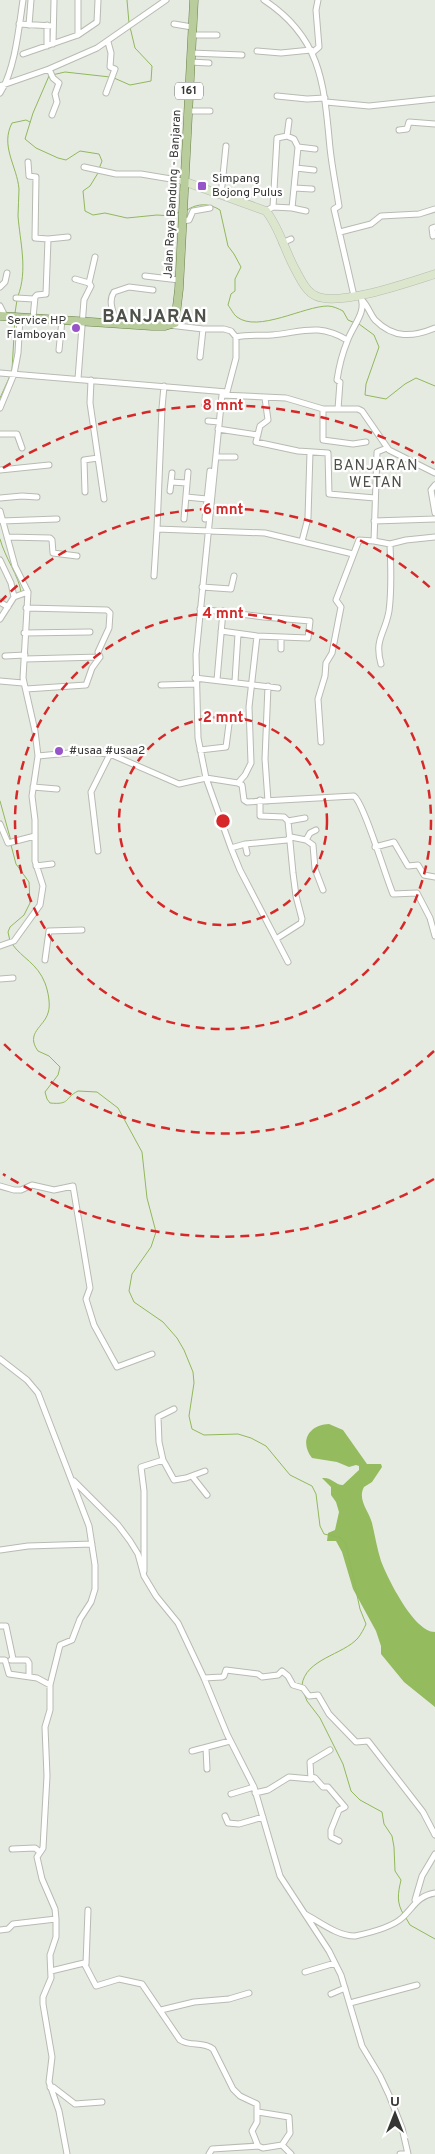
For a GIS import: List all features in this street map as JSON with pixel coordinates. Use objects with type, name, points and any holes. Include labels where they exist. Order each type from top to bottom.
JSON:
[{"type":"main road","name":"Jalan Raya Bandung - Banjaran","points":[[168,325],[175,322],[179,280],[194,0]]},
{"type":"main road","points":[[10,317],[152,326],[168,325]]},
{"type":"street","points":[[0,94],[19,24],[23,0]]},
{"type":"street","points":[[29,25],[31,0]]},
{"type":"street","points":[[53,44],[54,0]]},
{"type":"street","points":[[78,0],[78,34]]},
{"type":"street","points":[[97,22],[98,0]]},
{"type":"street","points":[[3,84],[50,70],[108,42],[166,0]]},
{"type":"street","points":[[264,0],[279,10],[293,24],[312,51],[320,72],[339,206],[334,209],[359,297],[359,318],[347,340],[338,380],[340,382],[338,409]]},
{"type":"street","points":[[257,51],[288,53],[312,51],[319,47],[316,10],[318,0]]},
{"type":"street","points":[[23,54],[78,34],[102,18]]},
{"type":"street","points":[[19,24],[53,26]]},
{"type":"street","points":[[174,24],[192,31],[217,35]]},
{"type":"street","points":[[46,25],[47,46]]},
{"type":"street","points":[[106,93],[115,69],[110,67],[111,51],[108,42]]},
{"type":"street","points":[[191,53],[242,55]]},
{"type":"street","points":[[190,62],[209,63]]},
{"type":"street","points":[[50,70],[53,78],[59,84],[55,94],[57,102],[52,115]]},
{"type":"street","points":[[277,96],[368,106],[435,100]]},
{"type":"street","points":[[188,110],[210,111]]},
{"type":"street","points":[[287,136],[290,121]]},
{"type":"street","points":[[399,130],[408,129],[409,122],[435,124]]},
{"type":"street","points":[[292,208],[298,147],[294,139],[287,136],[277,138],[269,209],[282,243],[308,289],[315,296],[328,299],[359,297],[435,274]]},
{"type":"street","points":[[221,195],[226,146]]},
{"type":"street","points":[[298,147],[315,149]]},
{"type":"street","points":[[28,162],[29,176],[36,177],[35,238],[68,237]]},
{"type":"street","points":[[84,167],[116,174],[158,176],[269,209],[292,208],[306,211]]},
{"type":"street","points":[[296,168],[314,170]]},
{"type":"street","points":[[294,188],[312,189]]},
{"type":"street","points":[[183,218],[188,220],[193,211],[210,208]]},
{"type":"street","points":[[340,232],[370,224],[382,216],[419,214],[435,209]]},
{"type":"street","points":[[433,236],[432,228],[435,227]]},
{"type":"street","points":[[33,318],[36,295],[46,294],[48,239]]},
{"type":"street","points":[[282,243],[291,239]]},
{"type":"street","points":[[78,379],[84,300],[91,286],[89,283],[95,258]]},
{"type":"street","points":[[0,287],[5,282],[7,273]]},
{"type":"street","points":[[146,276],[179,280]]},
{"type":"street","points":[[75,280],[89,283]]},
{"type":"street","points":[[115,324],[115,317],[110,303],[114,292],[129,287],[153,290]]},
{"type":"street","points":[[359,297],[374,319],[395,333],[412,336],[435,328]]},
{"type":"street","points":[[16,298],[34,299]]},
{"type":"street","points":[[0,306],[10,317],[18,353],[0,408]]},
{"type":"street","points":[[59,350],[62,320]]},
{"type":"street","points":[[168,325],[224,329],[231,331],[236,337],[236,358],[228,392],[222,396],[216,457],[205,519]]},
{"type":"street","points":[[200,357],[203,329]]},
{"type":"street","points":[[236,337],[273,335],[319,329],[336,334],[347,340]]},
{"type":"street","points":[[0,373],[228,392]]},
{"type":"street","points":[[90,380],[90,403],[104,500]]},
{"type":"street","points":[[154,576],[164,386]]},
{"type":"street","points":[[222,396],[286,398],[323,409],[360,410],[387,448],[397,455],[435,472]]},
{"type":"street","points":[[265,398],[268,420],[260,426],[256,442],[310,452],[329,453],[329,494],[375,498]]},
{"type":"street","points":[[323,409],[323,440],[353,444],[366,442]]},
{"type":"street","points":[[208,421],[219,422]]},
{"type":"street","points":[[218,429],[258,435]]},
{"type":"street","points":[[0,434],[17,434],[22,448]]},
{"type":"street","points":[[374,541],[377,452],[387,448]]},
{"type":"street","points":[[302,541],[308,518],[310,452]]},
{"type":"street","points":[[216,457],[235,457]]},
{"type":"street","points":[[85,492],[84,460],[98,458]]},
{"type":"street","points":[[0,470],[49,465]]},
{"type":"street","points":[[184,519],[188,472]]},
{"type":"street","points":[[210,472],[209,530],[200,609],[196,681],[196,709],[200,750],[206,778],[231,848],[288,962]]},
{"type":"street","points":[[170,491],[172,473]]},
{"type":"street","points":[[171,482],[188,483]]},
{"type":"street","points":[[435,485],[431,490],[435,513]]},
{"type":"street","points":[[0,498],[37,497]]},
{"type":"street","points":[[186,497],[209,499]]},
{"type":"street","points":[[0,511],[15,566],[26,593],[24,686],[35,731],[38,756],[32,787],[36,836],[36,866],[43,886],[41,902],[14,941],[1,945]]},
{"type":"street","points":[[374,522],[435,519]]},
{"type":"street","points":[[2,521],[57,520]]},
{"type":"street","points":[[157,529],[265,533],[353,554]]},
{"type":"street","points":[[7,537],[50,538],[52,540],[53,553],[77,556]]},
{"type":"street","points":[[321,742],[318,699],[325,676],[325,664],[332,655],[339,621],[341,608],[336,600],[360,539],[390,544],[396,541],[435,537]]},
{"type":"street","points":[[380,664],[377,649],[389,609],[390,544]]},
{"type":"street","points":[[0,560],[12,584],[15,595],[0,619]]},
{"type":"street","points":[[202,587],[230,589],[234,576]]},
{"type":"street","points":[[15,595],[26,593]]},
{"type":"street","points":[[0,602],[8,607]]},
{"type":"street","points":[[26,608],[107,610],[110,613],[109,628],[98,652],[100,657]]},
{"type":"street","points":[[200,609],[310,621],[308,638],[281,638],[221,631]]},
{"type":"street","points":[[217,680],[223,611]]},
{"type":"street","points":[[24,633],[90,632]]},
{"type":"street","points":[[235,681],[238,634]]},
{"type":"street","points":[[238,783],[251,763],[249,725],[251,684],[257,636]]},
{"type":"street","points":[[281,638],[281,649]]},
{"type":"street","points":[[5,656],[100,657]]},
{"type":"street","points":[[0,681],[24,686],[83,687],[88,684],[92,668],[98,657],[100,657]]},
{"type":"street","points":[[161,685],[217,680],[278,688]]},
{"type":"street","points":[[268,686],[265,759],[268,801]]},
{"type":"street","points":[[190,710],[196,709]]},
{"type":"street","points":[[200,750],[226,747],[229,724]]},
{"type":"street","points":[[38,756],[80,752],[110,754],[179,784],[206,778],[238,783],[243,789],[245,801],[354,796],[358,799],[393,894],[417,893],[430,918],[435,936]]},
{"type":"street","points":[[98,851],[91,792],[110,754]]},
{"type":"street","points":[[32,787],[57,788]]},
{"type":"street","points":[[260,800],[261,817],[282,817],[288,821],[305,818]]},
{"type":"street","points":[[276,939],[302,921],[295,888],[288,821]]},
{"type":"street","points":[[0,824],[8,843],[36,836]]},
{"type":"street","points":[[306,840],[310,833],[316,830]]},
{"type":"street","points":[[231,848],[245,844],[287,840],[291,837],[306,840],[313,845],[315,869],[323,890]]},
{"type":"street","points":[[375,847],[394,842],[408,866],[418,865],[424,875],[435,877]]},
{"type":"street","points":[[245,844],[247,853]]},
{"type":"street","points":[[36,866],[52,864]]},
{"type":"street","points":[[46,960],[49,932],[82,930]]},
{"type":"street","points":[[0,978],[13,978]]},
{"type":"street","points":[[0,1186],[14,1190],[20,1190],[32,1185],[54,1190],[74,1187],[77,1218],[90,1288],[86,1299],[94,1327],[117,1368],[152,1354]]},
{"type":"street","points":[[0,1359],[27,1380],[38,1393],[88,1523],[96,1580],[89,1607],[80,1620],[72,1640],[59,1647],[50,1685],[50,1706],[44,1732],[47,1776],[43,1847],[37,1857],[42,1879],[55,1909],[56,1937],[51,1951],[52,1970],[43,2004],[52,2057],[49,2078],[50,2087],[59,2111],[67,2154]]},
{"type":"street","points":[[174,1409],[158,1417],[163,1460],[172,1479],[192,1476],[205,1471]]},
{"type":"street","points":[[144,1576],[144,1495],[141,1467],[163,1460]]},
{"type":"street","points":[[192,1476],[207,1495]]},
{"type":"street","points":[[72,1479],[118,1525],[130,1541],[138,1554],[144,1576],[156,1596],[178,1623],[204,1678],[230,1741],[255,1790],[280,1876],[335,1962],[350,2003],[362,2046],[380,2076],[402,2128],[408,2154],[400,2154]]},
{"type":"street","points":[[0,1550],[28,1546],[92,1544]]},
{"type":"street","points":[[0,1626],[6,1626],[13,1659]]},
{"type":"street","points":[[28,1676],[28,1661],[13,1659],[3,1661],[8,1674],[37,1678],[50,1685]]},
{"type":"street","points":[[204,1678],[222,1677],[226,1670],[258,1674],[262,1677],[278,1675],[282,1671],[288,1676],[293,1685],[301,1687],[309,1696],[320,1697],[329,1714],[356,1742],[368,1741],[423,1812],[435,1835]]},
{"type":"street","points":[[192,1751],[230,1741]]},
{"type":"street","points":[[206,1748],[208,1769]]},
{"type":"street","points":[[311,1777],[308,1766],[310,1762],[330,1750]]},
{"type":"street","points":[[231,1794],[268,1790],[290,1777],[315,1778],[323,1787],[328,1787],[345,1806],[339,1810],[331,1830],[331,1837],[339,1841]]},
{"type":"street","points":[[225,1816],[228,1823],[233,1825],[263,1817]]},
{"type":"street","points":[[12,1849],[35,1848],[40,1852]]},
{"type":"street","points":[[415,1901],[422,1876],[435,1854]]},
{"type":"street","points":[[305,1914],[330,1928],[348,1936],[354,1936],[394,1922],[401,1918],[415,1901],[422,1896],[435,1893]]},
{"type":"street","points":[[88,1910],[86,1964],[96,1986],[118,1979],[137,1981],[146,1988],[169,2025],[183,2042],[204,2045],[213,2050],[233,2089],[240,2096],[257,2104],[257,2122],[252,2131],[258,2146]]},
{"type":"street","points":[[0,1930],[8,1929],[13,1924],[56,1919]]},
{"type":"street","points":[[305,1972],[335,1962]]},
{"type":"street","points":[[52,1970],[86,1964]]},
{"type":"street","points":[[350,2003],[417,1985]]},
{"type":"street","points":[[331,1994],[345,1988]]},
{"type":"street","points":[[161,2010],[194,2002],[229,1999],[249,1993]]},
{"type":"street","points":[[50,2087],[53,2087],[75,2104],[102,2102]]},
{"type":"street","points":[[210,2154],[212,2149],[258,2146],[263,2148],[282,2145],[290,2133],[288,2117],[258,2112]]},
{"type":"street","points":[[282,2145],[291,2154]]},
{"type":"green space","points":[[329,1424],[343,1430],[367,1464],[381,1464],[382,1467],[372,1482],[364,1487],[362,1492],[363,1501],[372,1523],[381,1561],[389,1580],[411,1614],[427,1630],[435,1632],[435,1707],[404,1682],[381,1654],[381,1646],[376,1631],[353,1589],[342,1552],[336,1541],[327,1541],[328,1533],[335,1530],[339,1512],[336,1502],[331,1495],[331,1487],[322,1478],[343,1485],[359,1470],[359,1466],[356,1465],[349,1467],[337,1462],[312,1458],[308,1452],[306,1440],[311,1431],[316,1427]]},
{"type":"waterway","points":[[127,0],[129,23]]},
{"type":"waterway","points":[[114,78],[130,85],[151,81],[152,66],[135,48],[130,27]]},
{"type":"waterway","points":[[52,75],[65,72],[110,77]]},
{"type":"waterway","points":[[49,76],[33,113],[25,139],[36,148],[66,160],[80,151],[99,154],[102,161],[99,169]]},
{"type":"waterway","points":[[18,296],[23,266],[18,216],[19,189],[8,148],[8,140],[12,123],[26,120],[30,122]]},
{"type":"waterway","points":[[98,173],[90,186],[83,191],[85,211],[93,215],[105,213],[127,218],[157,215],[172,216],[179,212]]},
{"type":"waterway","points":[[187,210],[195,206],[204,205],[220,210],[228,246],[241,267],[235,279],[235,291],[231,294],[228,305],[237,317],[246,321],[269,321],[328,306],[343,311],[348,320],[355,323]]},
{"type":"waterway","points":[[15,313],[17,300]]},
{"type":"waterway","points":[[12,370],[15,319]]},
{"type":"waterway","points":[[359,324],[374,335],[379,347],[366,384],[365,395],[386,399],[416,378],[435,386]]},
{"type":"waterway","points":[[0,398],[10,376]]},
{"type":"waterway","points":[[0,539],[18,580],[21,592]]},
{"type":"waterway","points":[[0,801],[11,841]]},
{"type":"waterway","points":[[10,941],[8,932],[10,927],[24,915],[30,903],[29,882],[16,864],[11,845]]},
{"type":"waterway","points":[[12,944],[42,976],[48,994],[48,1013],[34,1035],[38,1051],[49,1056],[60,1067],[58,1075],[45,1092],[47,1099],[50,1103],[61,1103],[78,1091],[97,1092],[118,1108],[142,1152],[147,1198],[156,1232],[151,1247],[132,1274],[129,1291],[134,1302],[163,1322],[177,1338],[184,1350],[193,1372],[194,1383],[189,1416],[192,1429],[204,1435],[238,1434],[266,1446],[290,1475],[312,1486],[316,1494],[320,1526],[324,1534],[341,1538],[346,1544],[360,1609],[366,1624],[358,1638],[351,1644],[310,1669],[302,1685]]},
{"type":"waterway","points":[[303,1691],[307,1701],[320,1718],[343,1764],[351,1791],[360,1800],[382,1812],[384,1824],[392,1836],[395,1871],[401,1880],[399,1902],[404,1915]]},
{"type":"waterway","points":[[406,1918],[410,1925],[435,1939]]},
{"type":"place","name":"Simpang Bojong Pulus","points":[[202,186]]},
{"type":"place","name":"Service HP Flamboyan","points":[[76,328]]},
{"type":"place","name":"#usaa #usaa2","points":[[59,751]]},
{"type":"district","name":"BANJARAN","points":[[155,317]]},
{"type":"district","name":"BANJARAN WETAN","points":[[376,474]]}]
